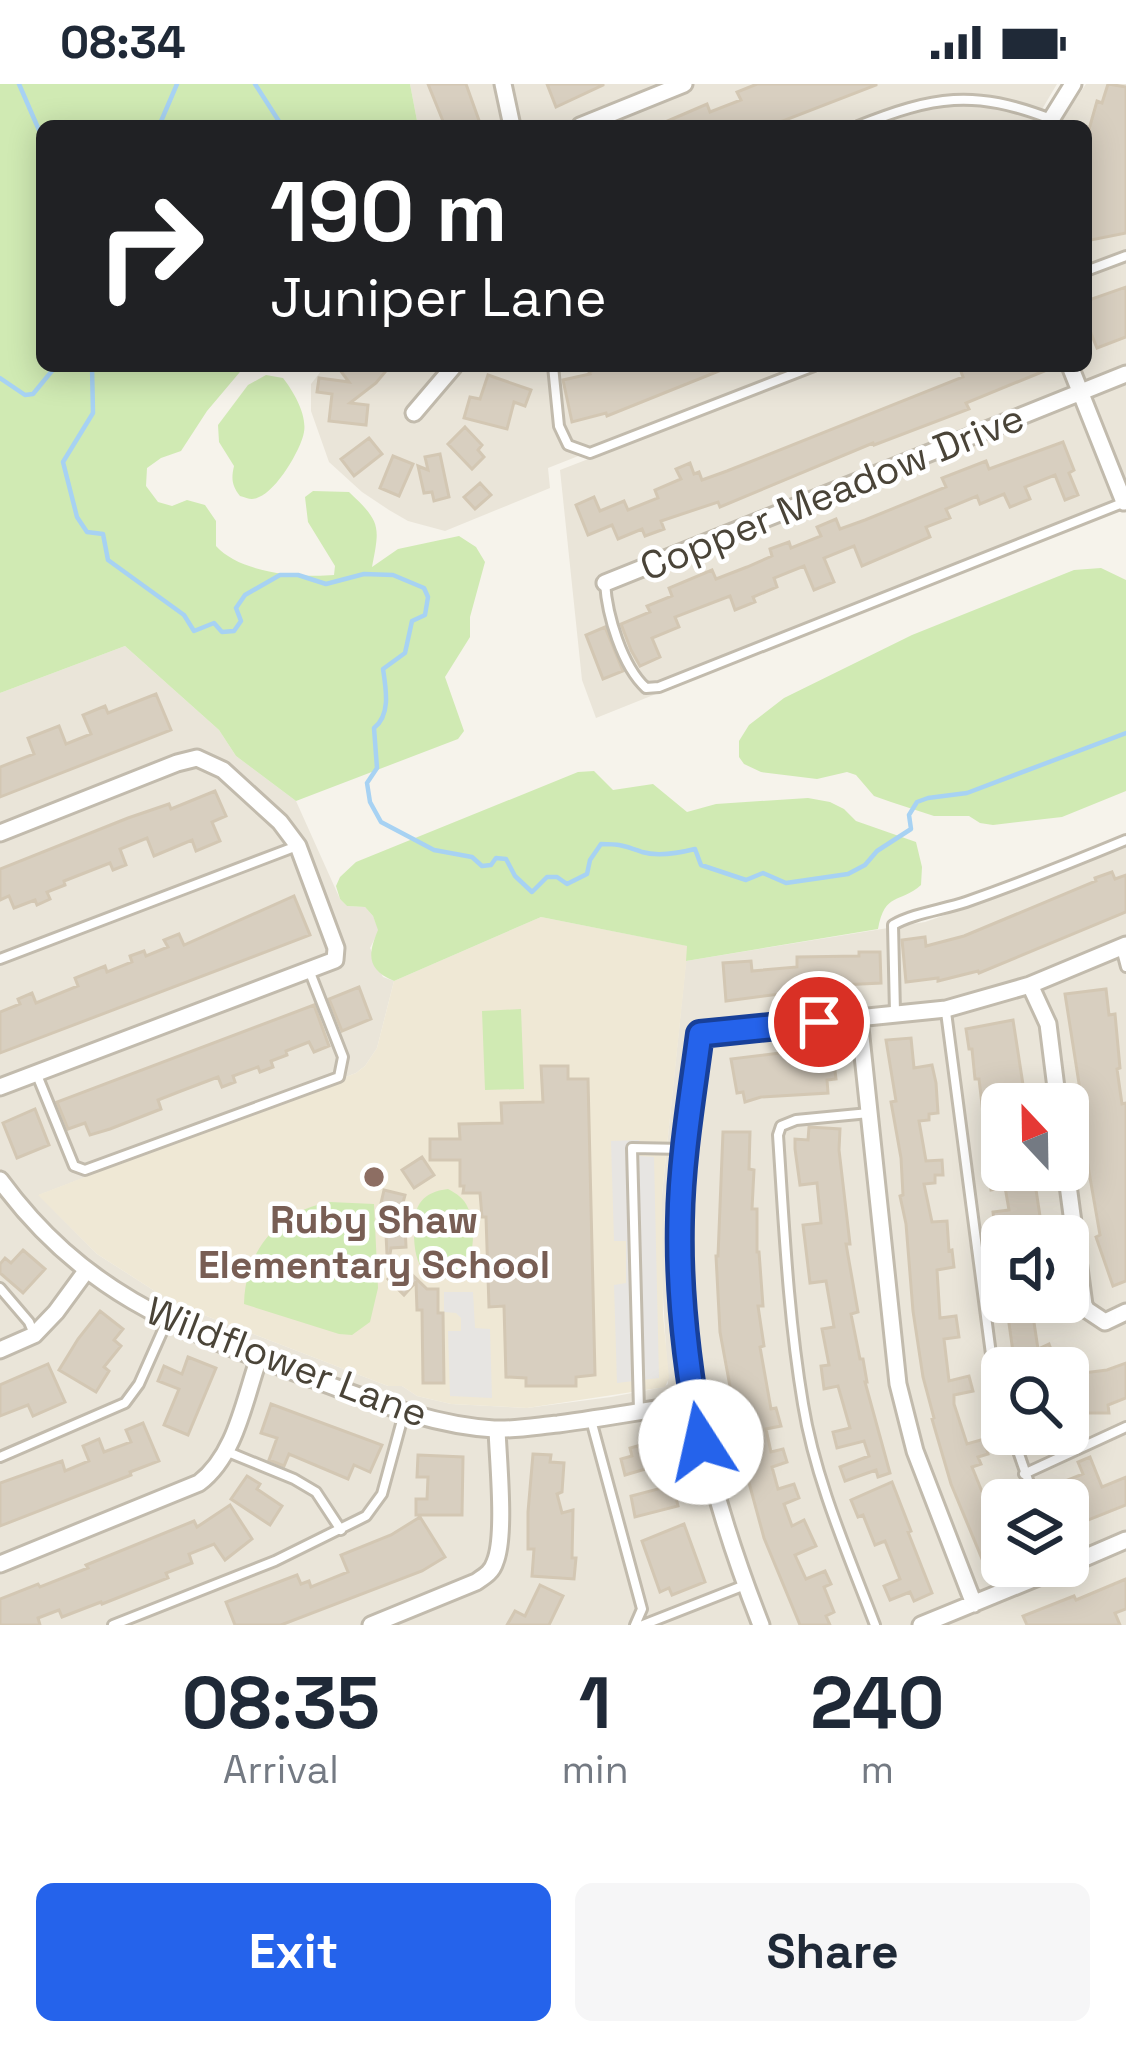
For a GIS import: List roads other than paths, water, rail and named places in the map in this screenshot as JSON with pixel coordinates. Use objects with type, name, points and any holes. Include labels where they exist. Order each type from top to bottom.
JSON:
[{"type":"street","points":[[503,84],[511,120]]},
{"type":"street","points":[[595,120],[684,84]]},
{"type":"street","points":[[1051,120],[1073,84]]},
{"type":"street","points":[[414,413],[449,372]]},
{"type":"street","points":[[1073,372],[1125,502]]},
{"type":"street","name":"Copper Meadow Drive","points":[[605,583],[1126,374]]},
{"type":"street","points":[[0,833],[197,758],[223,770],[280,822],[298,846],[336,948],[335,960],[0,1088]]},
{"type":"street","points":[[761,1625],[715,1496],[694,1403],[680,1289],[680,1219],[700,1034],[946,1009],[1030,985],[1123,946]]},
{"type":"street","points":[[1030,985],[1048,1024],[1055,1083]]},
{"type":"street","points":[[859,1018],[898,1384],[915,1451],[974,1604]]},
{"type":"street","name":"Wildflower Lane","points":[[0,1180],[46,1235],[127,1299],[167,1321],[404,1413],[497,1429],[694,1403]]},
{"type":"street","points":[[1069,1191],[1084,1305],[1105,1322],[1126,1312]]},
{"type":"street","points":[[0,1350],[34,1335],[86,1271]]},
{"type":"street","points":[[0,1564],[199,1483],[226,1451],[259,1358]]},
{"type":"street","points":[[371,1625],[489,1573],[499,1548],[497,1429]]},
{"type":"street","points":[[1089,1556],[1126,1540]]},
{"type":"street","points":[[921,1625],[1014,1587]]},
{"type":"lane","points":[[873,120],[909,106],[956,99],[1010,104],[1043,120]]},
{"type":"lane","points":[[1092,269],[1126,256]]},
{"type":"lane","points":[[554,372],[559,426],[568,445],[590,453],[799,372]]},
{"type":"lane","points":[[605,583],[607,604],[632,676],[646,688],[659,688],[1125,502]]},
{"type":"lane","points":[[895,1014],[893,925],[1033,878],[1126,840]]},
{"type":"lane","points":[[0,959],[298,846]]},
{"type":"lane","points":[[1123,946],[1126,967]]},
{"type":"lane","points":[[36,1074],[74,1166],[85,1170],[339,1077],[343,1057],[309,970]]},
{"type":"lane","points":[[946,1009],[990,1347]]},
{"type":"lane","points":[[869,1113],[796,1120],[781,1126],[778,1135],[803,1407],[830,1508],[875,1625]]},
{"type":"lane","points":[[639,1412],[632,1148],[686,1149]]},
{"type":"lane","points":[[0,1288],[34,1335]]},
{"type":"lane","points":[[0,1457],[125,1403],[139,1384],[167,1321]]},
{"type":"lane","points":[[113,1625],[274,1561],[366,1516],[382,1494],[404,1413]]},
{"type":"lane","points":[[591,1420],[642,1609],[639,1625]]},
{"type":"lane","points":[[1024,1474],[1126,1427]]},
{"type":"lane","points":[[226,1451],[316,1492],[341,1530]]},
{"type":"lane","points":[[1018,1455],[1026,1479]]},
{"type":"lane","points":[[639,1625],[745,1586]]},
{"type":"waterway","points":[[19,84],[36,123]]},
{"type":"waterway","points":[[162,120],[177,84]]},
{"type":"waterway","points":[[255,84],[278,120]]},
{"type":"waterway","points":[[0,378],[25,395],[33,394],[51,372]]},
{"type":"waterway","points":[[92,372],[93,413],[63,462],[77,517],[87,532],[103,534],[108,560],[184,615],[194,631],[214,623],[222,632],[234,631],[241,621],[236,608],[245,595],[280,575],[326,584],[364,574],[393,575],[424,588],[428,597],[425,615],[412,621],[405,653],[383,669],[386,701],[374,728],[377,768],[367,783],[370,802],[381,822],[434,850],[472,857],[482,866],[496,858],[506,859],[532,892],[547,877],[567,884],[587,874],[601,844],[655,854],[695,849],[701,865],[746,880],[763,873],[786,883],[848,874],[911,829],[909,815],[917,802],[967,793],[1126,733]]},
{"type":"place","name":"Ruby Shaw Elementary School","points":[[374,1177]]}]
